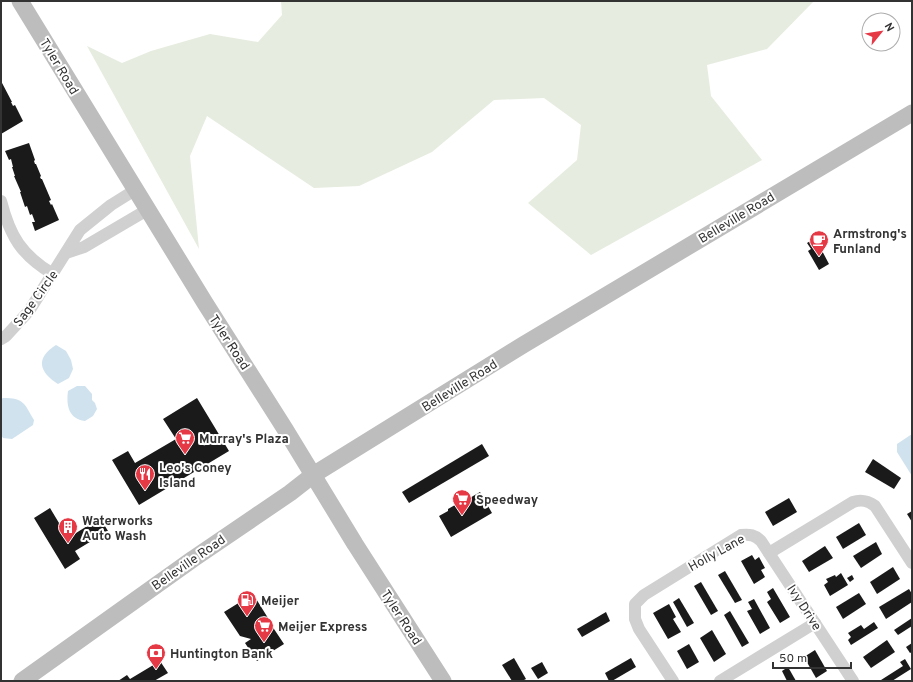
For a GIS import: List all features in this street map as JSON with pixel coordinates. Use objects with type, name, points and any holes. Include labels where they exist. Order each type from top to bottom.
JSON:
[{"type":"main road","name":"Tyler Road","points":[[20,1],[147,210],[355,544],[443,681]]},
{"type":"main road","name":"Belleville Road","points":[[22,681],[188,562],[290,493],[313,475],[549,329],[912,113]]},
{"type":"street","name":"Sage Circle","points":[[1,339],[6,336],[29,311],[80,230],[111,205],[135,190]]},
{"type":"street","points":[[1,201],[10,229],[17,243],[32,260],[53,274]]},
{"type":"street","points":[[66,253],[84,247],[147,210]]},
{"type":"street","points":[[769,553],[853,502],[863,500],[875,506],[912,563]]},
{"type":"street","name":"Holly Lane","points":[[673,681],[639,629],[635,619],[635,604],[644,595],[741,535],[748,534],[757,537],[769,553]]},
{"type":"street","name":"Ivy Drive","points":[[769,553],[854,681]]},
{"type":"street","points":[[720,681],[816,623]]},
{"type":"shaded area","points":[[281,1],[814,1],[767,49],[707,65],[711,96],[762,160],[591,255],[528,203],[577,160],[581,125],[544,98],[494,100],[432,152],[359,186],[314,188],[207,116],[190,156],[199,249],[87,46],[122,63],[151,51],[210,34],[258,42],[282,15]]},
{"type":"water","points":[[56,345],[66,351],[71,360],[73,369],[69,378],[58,384],[47,375],[43,370],[42,365],[42,360],[45,355]]},
{"type":"water","points":[[77,386],[85,386],[92,394],[92,400],[97,409],[93,416],[85,421],[75,418],[68,407],[68,391]]},
{"type":"water","points":[[1,399],[19,400],[28,409],[34,420],[33,425],[12,439],[3,438],[1,435]]},
{"type":"water","points":[[912,434],[912,476],[897,452],[897,444]]},
{"type":"building","points":[[1,81],[13,106],[15,105],[23,121],[1,134]]},
{"type":"building","points":[[29,143],[35,164],[41,176],[40,177],[51,200],[49,201],[51,205],[52,204],[59,220],[35,231],[32,222],[35,222],[32,214],[30,215],[27,206],[25,207],[21,192],[14,176],[11,159],[9,160],[5,151]]},
{"type":"building","name":"Armstrong's Funland","points":[[812,240],[816,246],[819,245],[829,264],[819,270],[808,251],[811,249],[807,243]]},
{"type":"building","name":"Murray's Plaza","points":[[197,398],[229,451],[139,505],[112,460],[128,451],[135,463],[176,439],[163,419]]},
{"type":"building","points":[[482,444],[489,456],[409,503],[402,492]]},
{"type":"building","points":[[873,459],[901,478],[894,489],[865,472]]},
{"type":"building","points":[[480,492],[492,513],[451,537],[439,516],[448,511],[448,509]]},
{"type":"building","points":[[789,498],[797,512],[773,526],[765,512]]},
{"type":"building","name":"Waterworks Auto Wash","points":[[50,508],[68,538],[100,518],[108,531],[75,551],[80,559],[65,569],[34,518]]},
{"type":"building","points":[[912,511],[912,522],[907,514]]},
{"type":"building","points":[[859,523],[866,535],[843,549],[836,537]]},
{"type":"building","points":[[876,542],[882,554],[861,568],[853,556]]},
{"type":"building","points":[[825,546],[833,558],[809,572],[802,561]]},
{"type":"building","points":[[752,555],[755,560],[759,557],[765,568],[761,570],[765,577],[754,584],[741,561]]},
{"type":"building","points":[[893,567],[900,579],[877,594],[870,582]]},
{"type":"building","points":[[725,571],[742,600],[735,603],[718,575]]},
{"type":"building","points":[[841,573],[848,585],[830,596],[824,585],[828,582],[826,579],[835,575],[836,577]]},
{"type":"building","points":[[852,575],[854,579],[850,582],[847,578]]},
{"type":"building","points":[[701,582],[718,611],[711,615],[694,586]]},
{"type":"building","points":[[773,588],[790,617],[780,623],[767,602],[771,599],[767,592]]},
{"type":"building","points":[[909,589],[912,594],[912,602],[886,619],[879,607]]},
{"type":"building","points":[[859,593],[866,604],[843,619],[836,607]]},
{"type":"building","points":[[253,594],[268,618],[266,629],[272,626],[284,644],[257,661],[245,643],[251,639],[240,636],[224,612]]},
{"type":"building","points":[[679,598],[694,623],[687,627],[673,602]]},
{"type":"building","points":[[754,599],[770,628],[760,634],[747,611],[752,609],[748,602]]},
{"type":"building","points":[[669,604],[676,617],[673,619],[681,632],[668,639],[653,613]]},
{"type":"building","points":[[730,611],[749,643],[742,647],[724,615]]},
{"type":"building","points":[[606,612],[610,621],[582,637],[577,629]]},
{"type":"building","points":[[912,618],[912,626],[898,635],[894,630]]},
{"type":"building","points":[[874,622],[878,628],[851,645],[848,640],[851,637],[848,633],[861,625],[864,629]]},
{"type":"building","points":[[712,630],[726,654],[714,662],[700,638]]},
{"type":"building","points":[[887,640],[895,652],[871,668],[863,657]]},
{"type":"building","points":[[912,643],[912,652],[910,653],[906,647]]},
{"type":"building","points":[[689,644],[699,662],[687,669],[677,651]]},
{"type":"building","points":[[815,650],[827,671],[816,678],[804,657]]},
{"type":"building","points":[[514,658],[526,679],[522,681],[512,681],[502,665]]},
{"type":"building","points":[[631,658],[636,667],[612,681],[609,681],[605,673]]},
{"type":"building","points":[[905,659],[911,669],[892,681],[881,680],[903,666],[900,662]]},
{"type":"building","name":"Huntington Bank","points":[[160,661],[168,673],[154,681],[118,681],[127,675],[130,679]]},
{"type":"building","points":[[542,662],[548,673],[538,679],[531,668]]},
{"type":"building","points":[[788,667],[796,681],[787,681],[782,671]]},
{"type":"place","name":"Armstrong's Funland","points":[[819,257]]},
{"type":"place","name":"Murray's Plaza","points":[[185,455]]},
{"type":"place","name":"Leo's Coney Island","points":[[145,491]]},
{"type":"place","name":"Speedway","points":[[462,516]]},
{"type":"place","name":"Waterworks Auto Wash","points":[[68,544]]},
{"type":"place","name":"Meijer","points":[[247,617]]},
{"type":"place","name":"Meijer Express","points":[[264,643]]},
{"type":"place","name":"Huntington Bank","points":[[156,670]]}]
